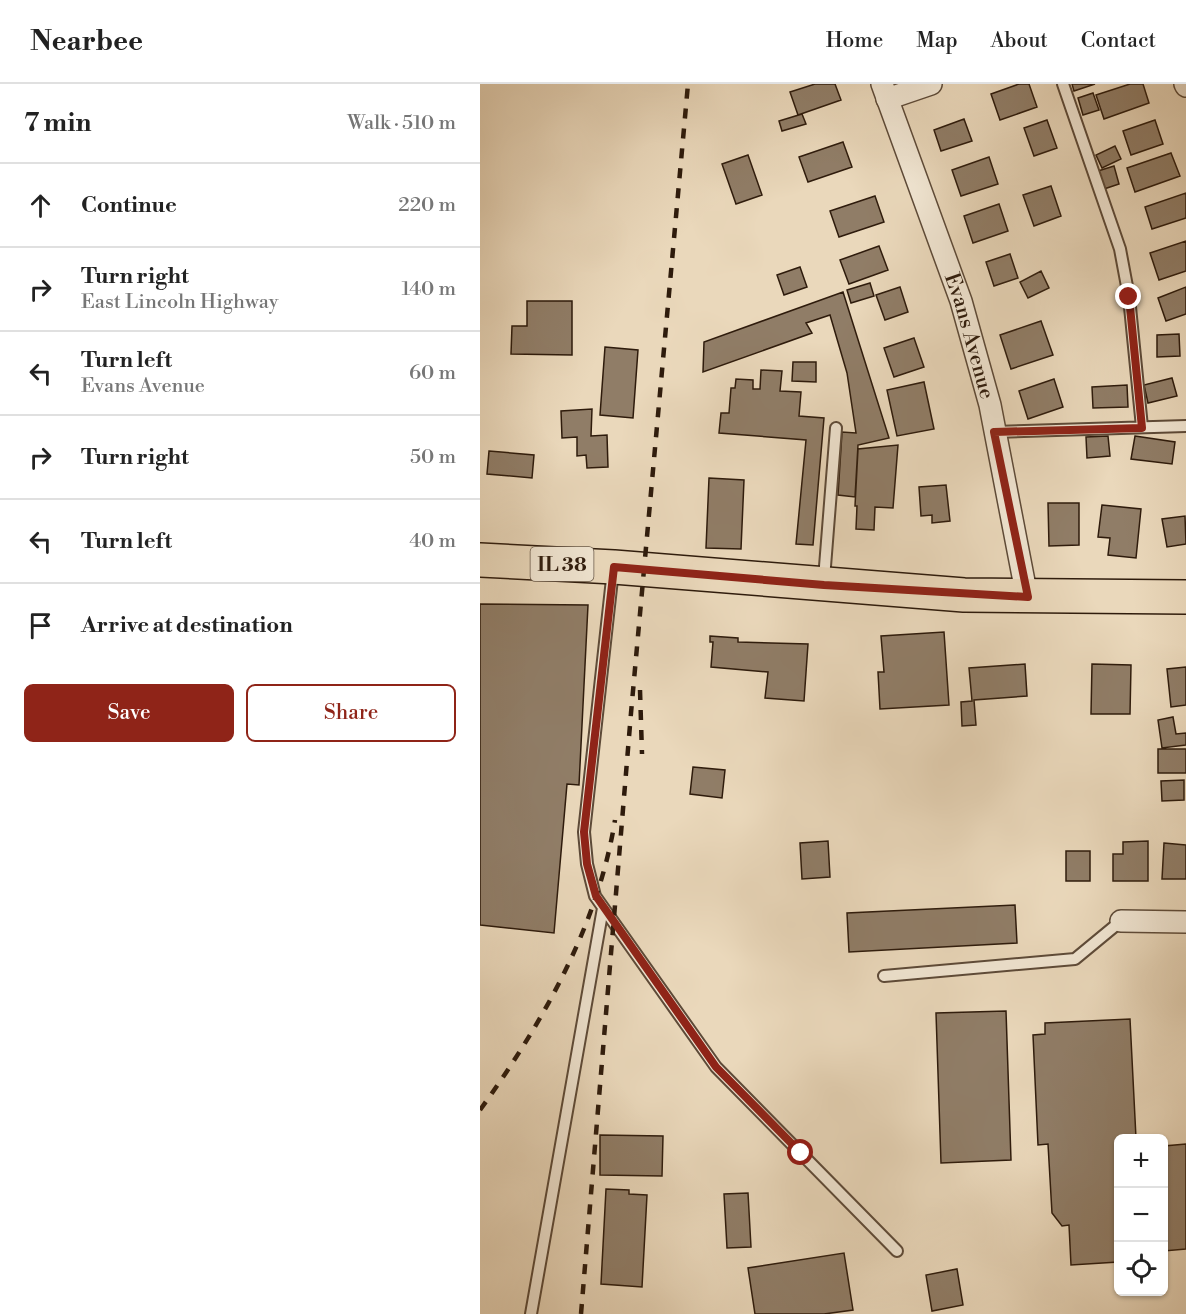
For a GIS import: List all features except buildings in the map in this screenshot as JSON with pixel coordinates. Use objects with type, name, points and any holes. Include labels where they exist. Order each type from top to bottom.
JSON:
[{"type":"main road","name":"IL 38","points":[[480,560],[614,567],[824,585],[1028,597],[1186,597]]},
{"type":"street","points":[[884,91],[931,84]]},
{"type":"street","name":"Evans Avenue","points":[[884,91],[961,301],[990,405],[1028,597]]},
{"type":"street","points":[[1121,921],[1186,922]]},
{"type":"lane","points":[[1063,84],[1120,249],[1129,297],[1142,428]]},
{"type":"lane","points":[[994,432],[1186,426]]},
{"type":"lane","points":[[824,585],[836,428]]},
{"type":"lane","points":[[614,567],[584,832],[587,864],[596,896],[716,1067],[897,1251]]},
{"type":"lane","points":[[531,1314],[603,908]]},
{"type":"lane","points":[[884,976],[1075,959],[1121,921]]},
{"type":"railway","points":[[581,1314],[631,713],[688,84]]},
{"type":"railway","points":[[640,690],[642,754]]},
{"type":"railway","points":[[480,1110],[525,1043],[581,936],[607,859],[615,820]]},
{"type":"route","points":[[801,1153],[716,1067],[596,896],[587,864],[584,832],[614,567],[824,585],[1028,597],[994,432],[1142,428],[1129,297]]}]
